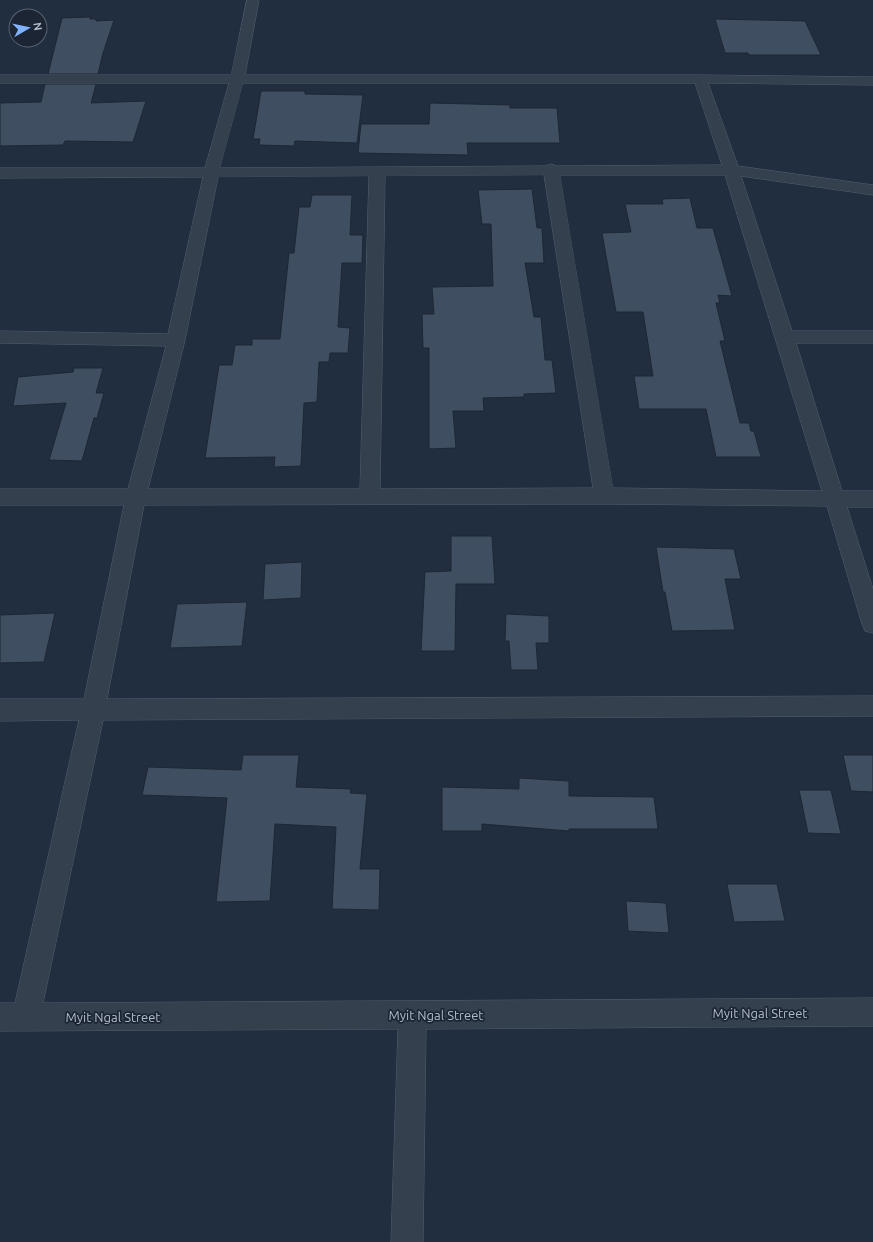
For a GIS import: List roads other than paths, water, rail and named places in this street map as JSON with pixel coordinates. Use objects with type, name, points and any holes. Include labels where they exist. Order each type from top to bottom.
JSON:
[{"type":"street","points":[[13,1018],[93,711],[136,496],[176,340],[211,173],[237,78],[253,0]]},
{"type":"street","points":[[0,79],[700,79],[873,81]]},
{"type":"street","points":[[700,79],[732,170],[786,337],[873,624]]},
{"type":"street","points":[[0,173],[377,172],[551,169],[732,170],[873,190]]},
{"type":"street","points":[[551,169],[604,496]]},
{"type":"street","points":[[370,497],[377,172]]},
{"type":"street","points":[[0,337],[176,340]]},
{"type":"street","points":[[786,337],[873,337]]},
{"type":"street","points":[[0,497],[604,496],[873,499]]},
{"type":"street","points":[[0,710],[93,711],[873,706]]},
{"type":"street","name":"Myit Ngal Street","points":[[13,1018],[873,1012]]},
{"type":"street","points":[[407,1242],[412,1015]]}]
